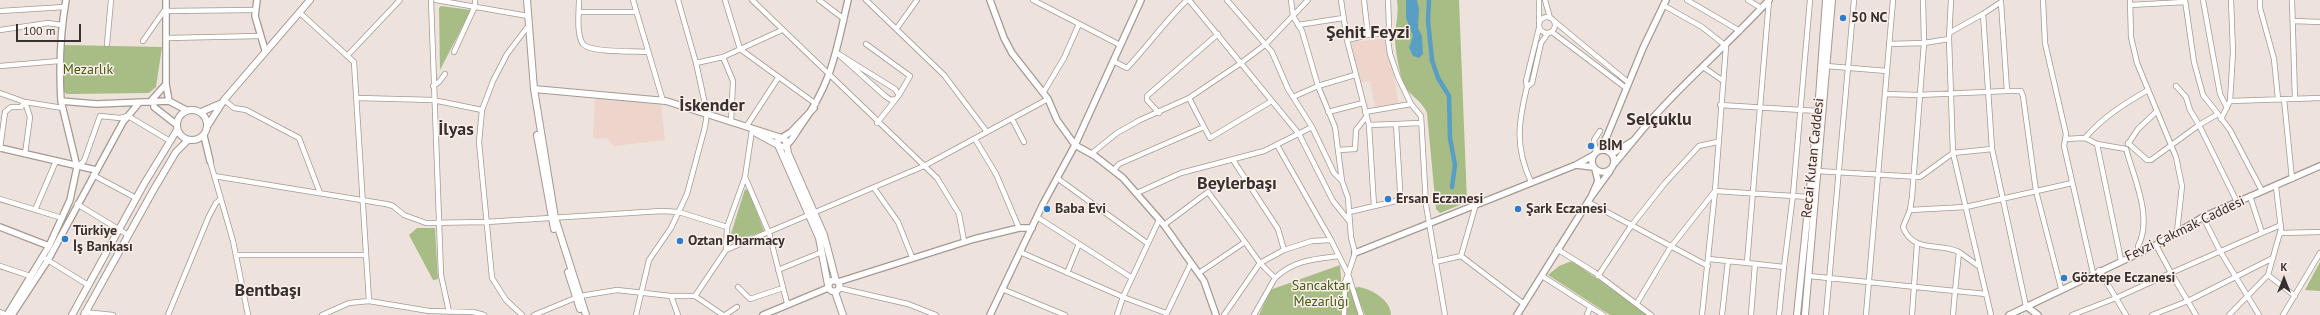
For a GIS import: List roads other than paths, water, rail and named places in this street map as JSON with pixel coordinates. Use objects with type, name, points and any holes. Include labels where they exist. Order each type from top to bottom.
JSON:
[{"type":"main road","points":[[177,127],[188,140],[194,141],[204,136],[208,124],[223,101],[265,50],[310,0]]},
{"type":"main road","points":[[527,0],[534,89],[553,218],[578,297],[582,315]]},
{"type":"main road","name":"Recai Kutan Caddesi","points":[[1798,315],[1818,111],[1826,0]]},
{"type":"main road","name":"Recai Kutan Caddesi","points":[[1805,315],[1832,0]]},
{"type":"main road","points":[[534,89],[663,101],[707,113],[749,129],[786,140],[786,146],[819,238],[830,291],[837,286]]},
{"type":"main road","points":[[72,315],[136,198],[170,141],[182,113],[186,110],[201,112],[223,101]]},
{"type":"main road","points":[[201,112],[208,124]]},
{"type":"main road","points":[[749,129],[778,145],[811,214],[824,235],[843,315]]},
{"type":"main road","points":[[84,314],[176,152],[188,140]]},
{"type":"main road","points":[[828,286],[832,281],[837,286]]},
{"type":"main road","points":[[578,297],[586,315]]},
{"type":"street","points":[[0,312],[7,315],[30,276],[45,258],[70,200],[77,167],[61,101],[59,61],[61,25],[66,0]]},
{"type":"street","points":[[107,44],[111,0]]},
{"type":"street","points":[[166,0],[164,11],[167,38],[166,84],[169,101]]},
{"type":"street","points":[[257,0],[255,10],[256,22],[265,50]]},
{"type":"street","points":[[347,56],[400,0]]},
{"type":"street","points":[[431,0],[433,100],[441,275],[448,312]]},
{"type":"street","points":[[436,0],[528,16]]},
{"type":"street","points":[[454,52],[475,6],[475,0]]},
{"type":"street","points":[[579,0],[580,33],[582,43],[595,49],[648,52]]},
{"type":"street","points":[[633,0],[663,101]]},
{"type":"street","points":[[636,315],[649,260],[671,228],[687,194],[707,113],[696,63],[678,0]]},
{"type":"street","points":[[725,0],[740,50],[815,106]]},
{"type":"street","points":[[752,0],[829,77],[937,178],[959,214],[964,241]]},
{"type":"street","points":[[819,0],[844,19]]},
{"type":"street","points":[[815,106],[791,132],[778,140],[778,145],[782,147],[786,146],[815,106],[829,77],[837,54],[848,0]]},
{"type":"street","points":[[866,0],[897,28],[944,75],[988,132]]},
{"type":"street","points":[[897,28],[917,0]]},
{"type":"street","points":[[990,0],[1004,38],[1012,53],[1048,100],[1057,120],[1075,145],[1092,154],[1114,170],[1164,225],[1206,285],[1213,313]]},
{"type":"street","points":[[1033,0],[1120,45]]},
{"type":"street","points":[[1113,61],[1127,68],[1149,46],[1171,15],[1188,0],[1218,34],[1270,102],[1299,134],[1333,201],[1350,222]]},
{"type":"street","points":[[1227,0],[1266,44],[1293,97],[1312,127],[1334,173],[1342,181]]},
{"type":"street","points":[[1291,0],[1293,16],[1302,32],[1318,86],[1335,127],[1342,181],[1348,198],[1355,253],[1345,282],[1344,315]]},
{"type":"street","points":[[1092,154],[1117,133],[1140,120],[1159,113],[1188,98],[1241,63],[1266,44],[1308,0]]},
{"type":"street","points":[[1341,0],[1347,40],[1369,125],[1374,206]]},
{"type":"street","points":[[1364,0],[1368,35]]},
{"type":"street","points":[[1388,0],[1389,26],[1387,33],[1390,54],[1398,78],[1412,104],[1421,116],[1428,223],[1445,315]]},
{"type":"street","points":[[1539,0],[1539,25],[1542,32],[1550,32],[1627,86]]},
{"type":"street","points":[[1527,87],[1532,83],[1541,43],[1554,28],[1545,0]]},
{"type":"street","points":[[1688,0],[1740,31]]},
{"type":"street","points":[[1748,0],[1761,8]]},
{"type":"street","points":[[1518,314],[1557,249],[1615,163],[1661,106],[1726,46],[1769,0]]},
{"type":"street","points":[[1747,263],[1769,0]]},
{"type":"street","points":[[1778,315],[1793,195],[1799,110],[1810,0]]},
{"type":"street","points":[[1826,315],[1831,278],[1854,0]]},
{"type":"street","points":[[1866,315],[1893,0]]},
{"type":"street","points":[[1923,0],[1924,43],[1918,95],[1913,177],[1910,210],[1903,227],[1905,232],[1917,244],[1936,248],[1954,249],[1977,265]]},
{"type":"street","points":[[1951,0],[1949,39],[1953,153],[1966,207],[1977,265],[1991,315]]},
{"type":"street","points":[[2042,0],[2044,43],[2066,134],[2065,139],[2072,183],[2093,273]]},
{"type":"street","points":[[2203,0],[2220,94],[2227,108]]},
{"type":"street","points":[[2221,119],[2230,101],[2233,52],[2231,0]]},
{"type":"street","points":[[2260,0],[2260,8],[2274,59],[2278,100]]},
{"type":"street","points":[[2292,0],[2294,21],[2295,99]]},
{"type":"street","points":[[990,315],[1032,228],[1075,145],[1139,1]]},
{"type":"street","points":[[1949,33],[1983,14],[2001,1]]},
{"type":"street","points":[[2001,1],[2007,91]]},
{"type":"street","points":[[2177,232],[2182,186],[2171,145],[2137,63],[2131,37],[2130,3],[2185,1],[2194,62],[2203,95],[2230,130],[2262,191]]},
{"type":"street","points":[[1590,199],[1598,181],[1592,161],[1608,136],[1627,86],[1664,3],[1702,27],[1726,46]]},
{"type":"street","points":[[0,11],[65,7]]},
{"type":"street","points":[[164,11],[255,10]]},
{"type":"street","points":[[143,41],[164,11]]},
{"type":"street","points":[[299,12],[354,62],[358,98],[369,301]]},
{"type":"street","points":[[579,12],[636,12]]},
{"type":"street","points":[[1983,14],[1992,149],[2002,200],[2028,311],[2038,315]]},
{"type":"street","points":[[1298,25],[1343,18]]},
{"type":"street","points":[[1531,182],[1523,165],[1518,138],[1527,87],[1526,81],[1542,18],[1552,19],[1627,86]]},
{"type":"street","points":[[2294,21],[2320,22]]},
{"type":"street","points":[[0,30],[48,23],[61,25]]},
{"type":"street","points":[[1043,94],[1064,58],[1079,24]]},
{"type":"street","points":[[522,315],[506,300],[492,278],[479,155],[482,110],[493,81],[507,54],[529,25]]},
{"type":"street","points":[[696,63],[723,57],[782,30]]},
{"type":"street","points":[[1347,40],[1368,35],[1387,33]]},
{"type":"street","points":[[1159,113],[1148,100],[1147,96],[1218,34]]},
{"type":"street","points":[[167,38],[260,36]]},
{"type":"street","points":[[1889,44],[1924,43],[1949,39]]},
{"type":"street","points":[[866,44],[910,76],[898,97],[877,122]]},
{"type":"street","points":[[1702,315],[1709,259],[1720,105],[1726,46]]},
{"type":"street","points":[[837,54],[885,96],[891,100],[898,97]]},
{"type":"street","points":[[837,54],[895,89],[898,97]]},
{"type":"street","points":[[723,57],[733,81],[731,122]]},
{"type":"street","points":[[0,66],[59,61]]},
{"type":"street","points":[[1826,66],[1848,69],[1888,71]]},
{"type":"street","points":[[1703,67],[1722,80]]},
{"type":"street","points":[[433,86],[440,82],[445,74]]},
{"type":"street","points":[[1293,97],[1318,86],[1355,75]]},
{"type":"street","points":[[695,296],[726,250],[727,227],[746,177],[749,129],[778,78]]},
{"type":"street","points":[[152,102],[166,84]]},
{"type":"street","points":[[2176,86],[2186,97],[2190,110],[2237,202]]},
{"type":"street","points":[[2085,138],[2096,125],[2114,110],[2148,90]]},
{"type":"street","points":[[1886,94],[1918,95],[1987,91],[2021,91],[2023,96],[2036,191],[2061,288]]},
{"type":"street","points":[[0,94],[25,102],[63,108]]},
{"type":"street","points":[[358,98],[433,100],[482,110]]},
{"type":"street","points":[[1188,98],[1210,138],[1270,102]]},
{"type":"street","points":[[2230,101],[2320,98]]},
{"type":"street","points":[[2284,99],[2292,179]]},
{"type":"street","points":[[726,250],[924,166],[1048,100]]},
{"type":"street","points":[[61,101],[96,104],[138,104],[169,101],[186,110]]},
{"type":"street","points":[[223,101],[234,108],[246,110],[299,138],[320,193]]},
{"type":"street","points":[[25,102],[21,106],[11,107],[5,112],[0,149],[56,161],[95,172],[136,198]]},
{"type":"street","points":[[25,102],[30,117],[26,154]]},
{"type":"street","points":[[152,102],[154,107],[177,127]]},
{"type":"street","points":[[1328,112],[1363,103]]},
{"type":"street","points":[[12,315],[128,116],[138,104]]},
{"type":"street","points":[[1339,150],[1356,149],[1356,130],[1365,114],[1412,104]]},
{"type":"street","points":[[1720,105],[1818,111]]},
{"type":"street","points":[[2139,253],[2138,246],[2143,236],[2144,220],[2126,150],[2128,143],[2138,129],[2157,111]]},
{"type":"street","points":[[2128,143],[2147,160],[2218,114]]},
{"type":"street","points":[[77,167],[84,161],[100,116],[120,118],[128,116],[170,141]]},
{"type":"street","points":[[1012,119],[1024,142]]},
{"type":"street","points":[[1369,125],[1421,123]]},
{"type":"street","points":[[1349,212],[1396,201],[1400,196],[1396,124]]},
{"type":"street","points":[[1114,170],[1119,164],[1204,127]]},
{"type":"street","points":[[1137,194],[1180,173],[1264,151],[1277,146],[1312,127]]},
{"type":"street","points":[[1597,152],[1594,140],[1600,131]]},
{"type":"street","points":[[204,136],[236,255],[248,315]]},
{"type":"street","points":[[1608,136],[1615,163]]},
{"type":"street","points":[[2065,139],[2085,138],[2097,144],[2126,150]]},
{"type":"street","points":[[975,139],[996,174],[1019,228]]},
{"type":"street","points":[[1355,253],[1576,165],[1597,152],[1611,152],[1634,140]]},
{"type":"street","points":[[1598,276],[1631,226],[1699,146],[1718,142]]},
{"type":"street","points":[[2097,144],[2121,260]]},
{"type":"street","points":[[1277,146],[1331,240],[1348,274],[1361,315]]},
{"type":"street","points":[[1817,171],[1913,177],[1926,174],[1944,158],[1953,153],[1992,149]]},
{"type":"street","points":[[1233,160],[1278,229],[1284,250]]},
{"type":"street","points":[[34,210],[56,161]]},
{"type":"street","points":[[1576,165],[1594,168],[1600,172],[1610,171]]},
{"type":"street","name":"Fevzi Çakmak Caddesi","points":[[2009,315],[2028,311],[2061,288],[2156,245],[2203,217],[2262,191],[2276,187],[2320,166]]},
{"type":"street","points":[[214,176],[393,206],[404,215],[426,223],[486,222],[679,212],[727,227]]},
{"type":"street","points":[[746,177],[769,233],[788,303]]},
{"type":"street","points":[[1058,178],[1147,243]]},
{"type":"street","points":[[1910,210],[1966,207],[2072,183]]},
{"type":"street","points":[[2229,315],[2268,275],[2281,225],[2276,187]]},
{"type":"street","points":[[874,188],[898,222],[912,258]]},
{"type":"street","points":[[1715,191],[1754,192],[1809,197]]},
{"type":"street","points":[[1637,303],[1670,248],[1715,191]]},
{"type":"street","points":[[1164,225],[1208,192],[1260,263],[1275,278]]},
{"type":"street","points":[[2250,196],[2262,233]]},
{"type":"street","points":[[0,199],[62,218]]},
{"type":"street","points":[[168,315],[209,216],[216,203],[221,199]]},
{"type":"street","points":[[1590,199],[1631,226],[1670,248],[1708,266]]},
{"type":"street","points":[[77,204],[128,235]]},
{"type":"street","points":[[1461,256],[1476,204]]},
{"type":"street","points":[[1038,217],[1132,278]]},
{"type":"street","points":[[2203,217],[2220,251],[2259,315]]},
{"type":"street","points":[[1116,315],[1147,243],[1159,220]]},
{"type":"street","points":[[2072,315],[2116,298],[2281,225]]},
{"type":"street","points":[[0,227],[49,246]]},
{"type":"street","points":[[837,286],[912,258],[964,241],[1019,228],[1032,228]]},
{"type":"street","points":[[2280,233],[2320,232]]},
{"type":"street","points":[[1224,315],[1260,263],[1284,250],[1312,241],[1331,240]]},
{"type":"street","points":[[1199,273],[1245,242]]},
{"type":"street","points":[[1067,273],[1079,244]]},
{"type":"street","points":[[1912,315],[1917,244]]},
{"type":"street","points":[[2156,245],[2188,301],[2194,315]]},
{"type":"street","points":[[1557,249],[1637,303],[1651,315]]},
{"type":"street","points":[[778,270],[822,252]]},
{"type":"street","points":[[1020,252],[1166,314],[1191,263]]},
{"type":"street","points":[[1953,315],[1959,252]]},
{"type":"street","points":[[2283,315],[2320,253]]},
{"type":"street","points":[[236,255],[366,255]]},
{"type":"street","points":[[1254,315],[1275,278],[1287,267],[1304,261],[1339,256]]},
{"type":"street","points":[[1435,262],[1461,256]]},
{"type":"street","points":[[1461,256],[1524,304]]},
{"type":"street","points":[[45,258],[88,285]]},
{"type":"street","points":[[2152,315],[2188,301],[2273,258]]},
{"type":"street","points":[[1709,259],[1784,267]]},
{"type":"street","points":[[1722,315],[1728,261]]},
{"type":"street","points":[[1751,315],[1754,264]]},
{"type":"street","points":[[0,266],[30,276]]},
{"type":"street","points":[[2100,270],[2126,315]]},
{"type":"street","points":[[2268,275],[2295,296]]},
{"type":"street","points":[[1542,276],[1603,315]]},
{"type":"street","points":[[1809,276],[1914,288],[1986,294]]},
{"type":"street","points":[[763,315],[828,286]]},
{"type":"street","points":[[837,286],[908,304],[936,315]]},
{"type":"street","points":[[738,287],[750,299],[783,288]]},
{"type":"street","points":[[1002,289],[1065,315]]},
{"type":"street","points":[[534,315],[578,297],[617,290],[671,296],[695,296],[724,315],[737,307]]},
{"type":"street","points":[[671,296],[678,315]]},
{"type":"street","points":[[324,315],[349,303],[369,301],[429,313],[473,312],[484,315]]},
{"type":"street","points":[[1587,315],[1590,308]]},
{"type":"street","points":[[84,314],[113,315]]},
{"type":"water","points":[[1406,0],[1417,0],[1419,9],[1418,28],[1422,36],[1423,54],[1419,58],[1413,56],[1409,48],[1413,36],[1406,18]]},
{"type":"waterway","points":[[1429,0],[1428,21],[1432,60],[1438,78],[1449,96],[1450,138],[1455,165],[1452,187]]},
{"type":"place","name":"50 NC","points":[[1843,18]]},
{"type":"place","name":"BİM","points":[[1591,146]]},
{"type":"place","name":"Ersan Eczanesi","points":[[1388,199]]},
{"type":"place","name":"Baba Evi","points":[[1047,209]]},
{"type":"place","name":"Şark Eczanesi","points":[[1518,209]]},
{"type":"place","name":"Türkiye İş Bankası","points":[[65,239]]},
{"type":"place","name":"Oztan Pharmacy","points":[[680,241]]},
{"type":"place","name":"Göztepe Eczanesi","points":[[2064,278]]},
{"type":"district","name":"Şehit Feyzi","points":[[1368,33]]},
{"type":"district","name":"İskender","points":[[712,106]]},
{"type":"district","name":"Selçuklu","points":[[1659,120]]},
{"type":"district","name":"İlyas","points":[[456,130]]},
{"type":"district","name":"Beylerbaşı","points":[[1237,184]]},
{"type":"district","name":"Bentbaşı","points":[[268,291]]},
{"type":"park label","name":"Mezarlık","points":[[88,70]]},
{"type":"park label","name":"Sancaktar Mezarlığı","points":[[1321,294]]}]
